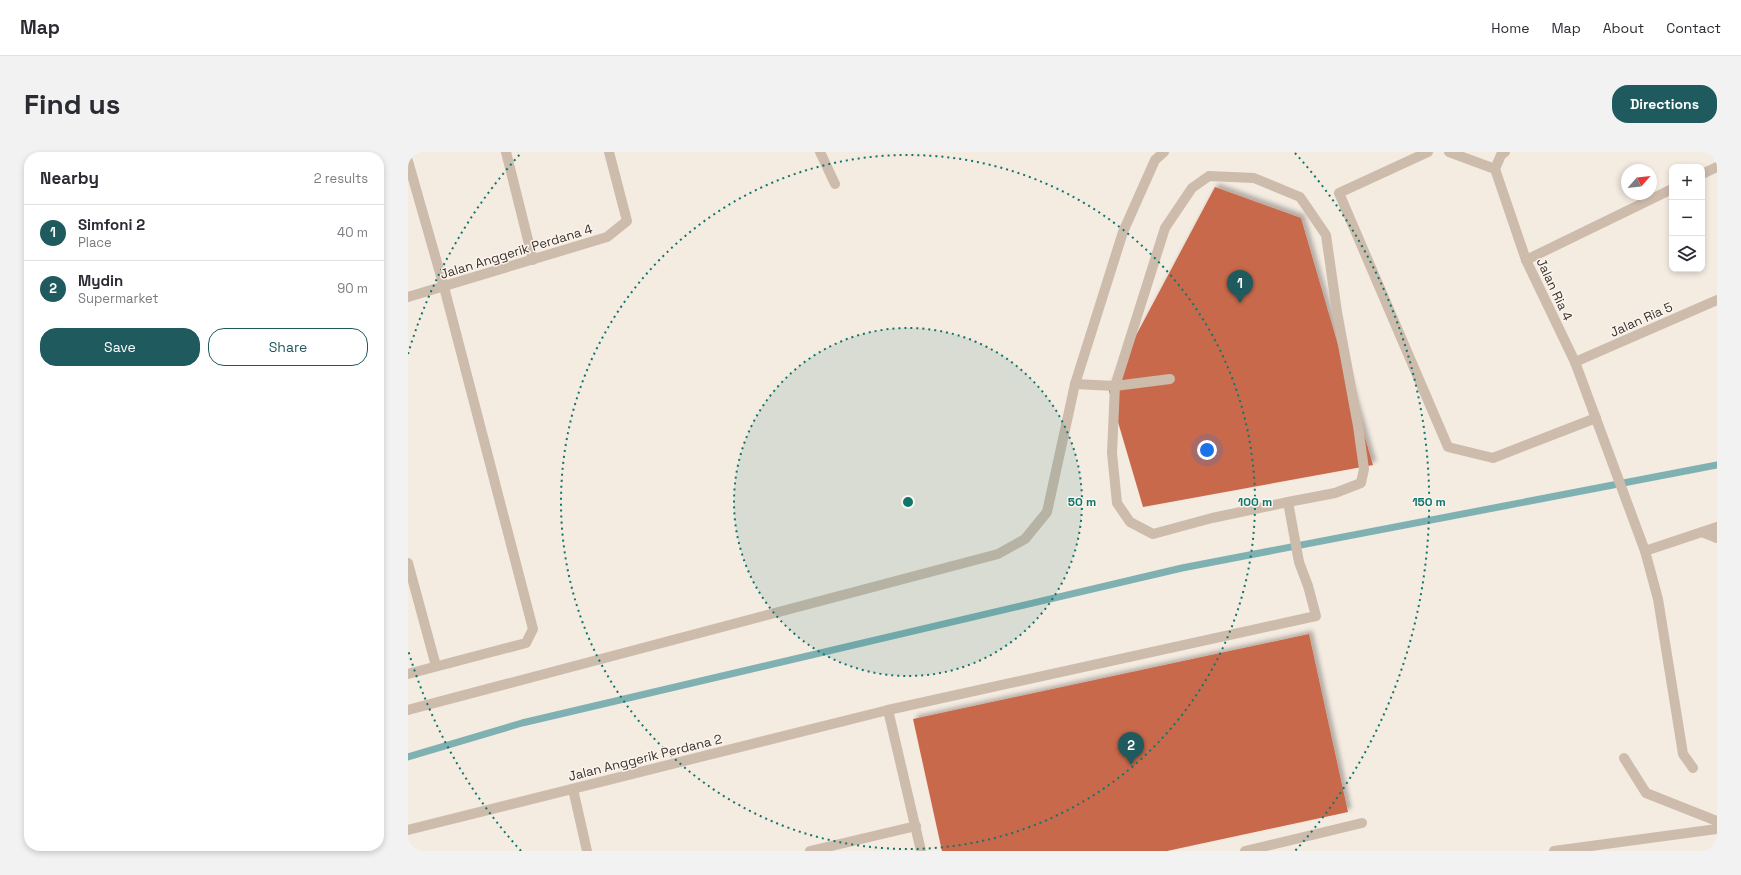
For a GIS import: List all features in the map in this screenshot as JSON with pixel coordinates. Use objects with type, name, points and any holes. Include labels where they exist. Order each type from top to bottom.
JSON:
[{"type":"street","points":[[506,152],[533,260]]},
{"type":"street","name":"Jalan Anggerik Perdana 4","points":[[408,297],[607,237],[627,221],[609,152]]},
{"type":"street","points":[[820,152],[835,184]]},
{"type":"street","points":[[408,710],[998,554],[1025,539],[1047,512],[1075,384],[1123,232],[1155,160],[1164,152]]},
{"type":"street","points":[[1428,152],[1339,193],[1448,447],[1493,458],[1596,418]]},
{"type":"street","points":[[1449,152],[1495,169],[1501,155],[1505,152]]},
{"type":"street","points":[[408,161],[444,287],[533,629],[526,643],[408,674]]},
{"type":"street","points":[[1705,173],[1717,167]]},
{"type":"street","name":"Jalan Ria 4","points":[[1495,169],[1526,260],[1575,362],[1645,551],[1658,599],[1683,754],[1693,768]]},
{"type":"street","points":[[1209,176],[1254,178],[1300,197],[1326,235],[1337,312],[1358,426],[1364,469],[1361,483],[1335,493],[1288,502],[1212,518],[1153,534],[1130,522],[1117,503],[1112,453],[1115,386],[1165,228],[1192,188],[1209,176]]},
{"type":"street","points":[[1526,260],[1669,190]]},
{"type":"street","name":"Jalan Ria 5","points":[[1575,362],[1717,300]]},
{"type":"street","points":[[1075,384],[1115,386],[1170,380]]},
{"type":"street","name":"Jalan Anggerik Perdana 2","points":[[408,830],[888,710],[1316,616],[1308,586],[1299,562],[1290,521],[1288,502]]},
{"type":"street","points":[[1645,551],[1717,527]]},
{"type":"street","points":[[1702,532],[1717,538]]},
{"type":"street","points":[[408,563],[436,666]]},
{"type":"street","points":[[888,710],[922,851]]},
{"type":"street","points":[[1624,758],[1646,793],[1717,821]]},
{"type":"street","points":[[573,789],[587,851]]},
{"type":"street","points":[[1245,851],[1362,823]]},
{"type":"street","points":[[810,851],[916,826]]},
{"type":"street","points":[[1554,851],[1717,829]]},
{"type":"building","points":[[1215,187],[1301,218],[1373,465],[1143,507],[1108,388]]},
{"type":"building","points":[[1309,634],[1348,812],[1167,851],[942,851],[913,719]]},
{"type":"waterway","points":[[408,757],[522,723],[1182,568],[1717,465]]},
{"type":"place","name":"Simfoni 2","points":[[1240,303]]},
{"type":"place","name":"Mydin","points":[[1131,765]]}]
